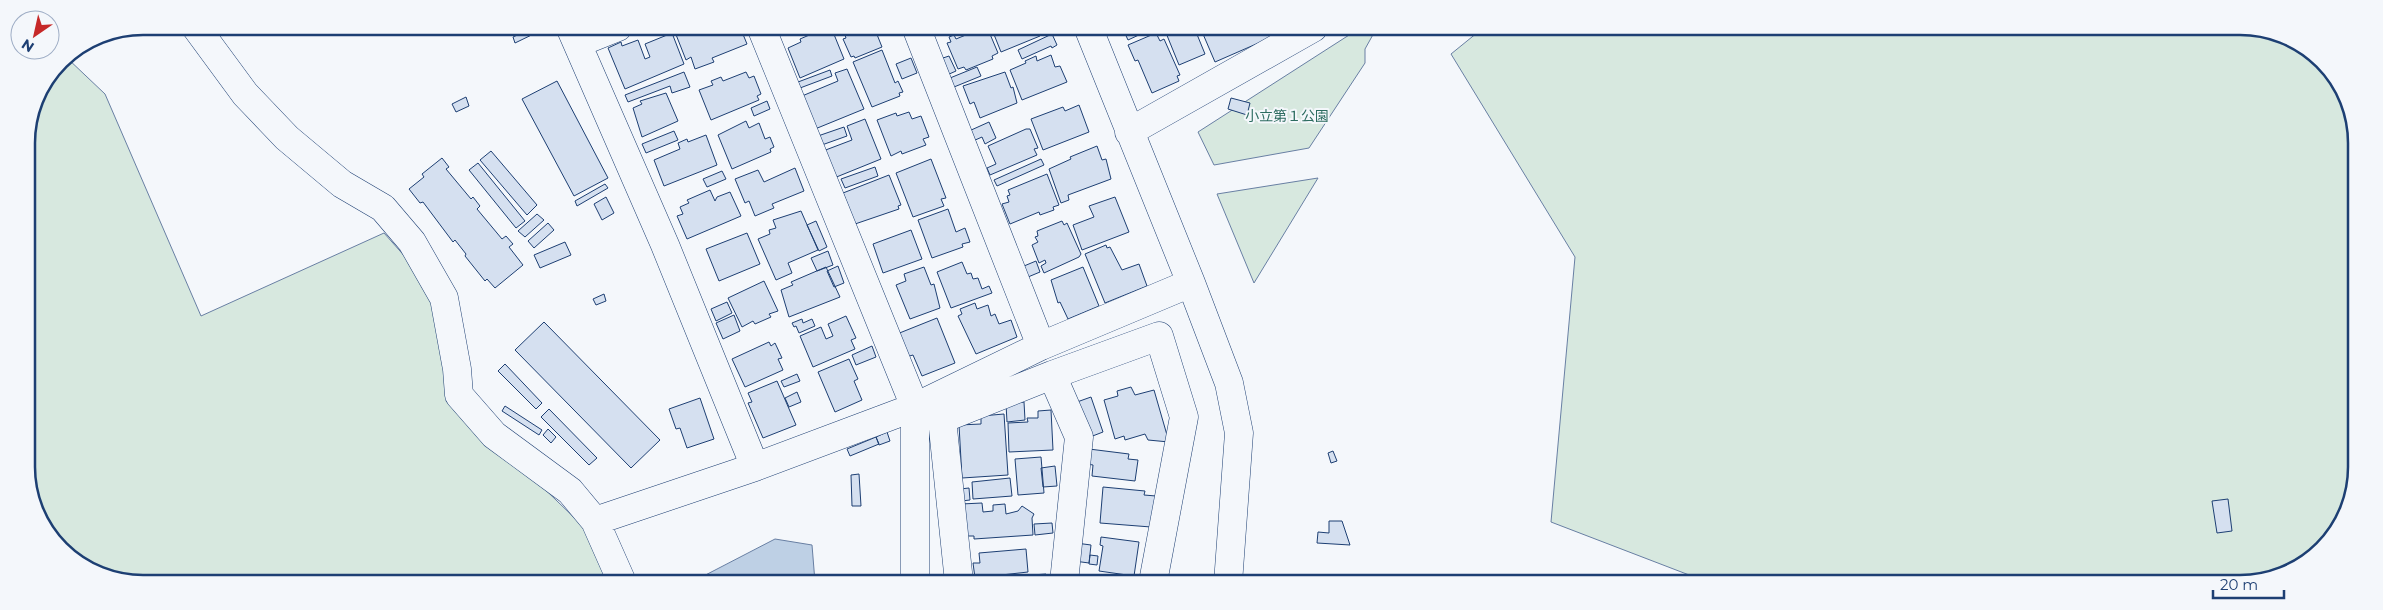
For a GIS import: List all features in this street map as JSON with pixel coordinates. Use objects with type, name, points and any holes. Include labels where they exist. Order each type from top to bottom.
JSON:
[{"type":"street","points":[[202,35],[245,94],[286,138],[342,184],[384,208],[412,242],[444,298],[459,395],[494,435],[570,491],[595,521],[619,575]]},
{"type":"street","points":[[574,35],[665,245],[755,467]]},
{"type":"street","points":[[763,35],[927,409],[957,575]]},
{"type":"street","points":[[919,35],[1040,346]]},
{"type":"street","points":[[1091,35],[1191,283],[1228,384],[1239,433],[1229,575]]},
{"type":"street","points":[[1129,132],[1284,35]]},
{"type":"street","points":[[927,409],[1040,346],[1191,283]]},
{"type":"street","points":[[595,521],[927,409],[1052,375],[1159,336],[1184,417],[1154,575]]},
{"type":"street","points":[[1052,375],[1079,437],[1065,575]]},
{"type":"street","points":[[915,575],[927,409]]},
{"type":"green space","name":"小立第１公園","points":[[1349,35],[1373,35],[1365,49],[1365,63],[1309,148],[1214,165],[1198,132]]},
{"type":"green space","points":[[1474,35],[2240,35],[2261,37],[2294,49],[2306,57],[2326,77],[2334,89],[2342,108],[2347,129],[2348,467],[2346,488],[2334,521],[2326,533],[2306,553],[2294,561],[2275,569],[2247,575],[1689,575],[1551,522],[1575,257],[1451,54]]},
{"type":"green space","points":[[72,62],[105,94],[201,316],[384,233],[439,295],[468,415],[616,558],[622,575],[143,575],[122,573],[108,569],[89,561],[77,553],[57,533],[46,515],[37,488],[35,467],[35,136],[43,102],[53,83],[62,72]]},
{"type":"green space","points":[[1318,178],[1254,283],[1217,194]]},
{"type":"water","points":[[775,539],[812,545],[814,575],[706,575]]},
{"type":"building","points":[[517,35],[532,35],[515,43],[513,37]]},
{"type":"building","points":[[667,35],[673,35],[684,64],[625,89],[608,48],[621,42],[622,46],[638,40],[645,59],[650,57],[645,44]]},
{"type":"building","points":[[676,35],[743,35],[747,44],[712,58],[714,62],[695,69],[691,57],[686,60]]},
{"type":"building","points":[[809,35],[834,35],[844,59],[800,78],[788,48],[801,42],[800,39]]},
{"type":"building","points":[[845,35],[877,35],[882,47],[855,58],[854,56],[851,57],[843,39],[846,38]]},
{"type":"building","points":[[954,35],[956,39],[966,35],[990,35],[998,53],[992,56],[993,59],[966,70],[964,67],[958,69],[947,43],[951,42],[949,37]]},
{"type":"building","points":[[994,35],[1040,36],[1001,52]]},
{"type":"building","points":[[1050,35],[1052,35],[1057,45],[1022,59],[1018,50]]},
{"type":"building","points":[[1126,35],[1139,35],[1128,40]]},
{"type":"building","points":[[1151,35],[1157,35],[1160,41],[1164,39],[1180,75],[1177,76],[1179,81],[1152,93],[1138,60],[1135,61],[1128,45]]},
{"type":"building","points":[[1167,35],[1197,35],[1205,54],[1179,65]]},
{"type":"building","points":[[1203,35],[1269,35],[1270,38],[1215,62]]},
{"type":"building","points":[[882,50],[895,83],[898,81],[903,92],[899,93],[900,96],[872,107],[853,62]]},
{"type":"building","points":[[1051,55],[1055,67],[1060,66],[1067,82],[1022,100],[1010,70],[1036,56],[1037,61]]},
{"type":"building","points":[[949,56],[956,71],[947,75],[940,59]]},
{"type":"building","points":[[911,58],[917,73],[902,79],[896,64]]},
{"type":"building","points":[[977,67],[981,76],[954,87],[950,78]]},
{"type":"building","points":[[847,69],[864,109],[815,129],[802,96],[838,81],[835,73]]},
{"type":"building","points":[[830,70],[832,76],[800,88],[798,82]]},
{"type":"building","points":[[684,72],[690,87],[672,93],[670,86],[628,102],[625,95]]},
{"type":"building","points":[[746,72],[749,78],[754,76],[761,94],[757,96],[759,100],[711,120],[699,90],[713,85],[711,81],[721,77],[723,81]]},
{"type":"building","points":[[1005,72],[1011,88],[1013,87],[1017,103],[980,118],[974,102],[970,104],[963,86]]},
{"type":"building","points":[[557,81],[608,178],[574,196],[522,99]]},
{"type":"building","points":[[666,93],[678,121],[642,137],[633,108],[642,104],[640,101]]},
{"type":"building","points":[[466,97],[469,106],[456,112],[452,104]]},
{"type":"building","points":[[1231,98],[1250,103],[1247,115],[1228,109]]},
{"type":"building","points":[[767,101],[770,109],[754,116],[751,108]]},
{"type":"building","points":[[1079,105],[1089,132],[1043,150],[1031,119],[1063,107],[1065,111]]},
{"type":"building","points":[[909,112],[912,119],[921,116],[929,137],[923,139],[926,145],[902,154],[901,151],[891,156],[877,120],[896,113],[897,116]]},
{"type":"building","points":[[865,119],[881,159],[834,178],[823,151],[852,140],[847,126]]},
{"type":"building","points":[[746,121],[749,128],[759,123],[765,139],[770,137],[774,147],[770,149],[771,152],[732,169],[718,135]]},
{"type":"building","points":[[989,122],[996,138],[985,144],[982,137],[973,141],[969,131]]},
{"type":"building","points":[[844,127],[847,136],[819,146],[815,137]]},
{"type":"building","points":[[1026,129],[1030,129],[1038,148],[1034,149],[1037,155],[990,175],[987,168],[996,164],[988,146]]},
{"type":"building","points":[[674,131],[678,140],[646,153],[642,144]]},
{"type":"building","points":[[706,135],[717,165],[664,186],[654,160],[680,149],[678,143],[687,139],[688,142]]},
{"type":"building","points":[[1097,146],[1102,160],[1106,159],[1111,179],[1068,195],[1069,200],[1061,203],[1049,169],[1071,159],[1070,157]]},
{"type":"building","points":[[491,151],[537,205],[527,215],[480,160]]},
{"type":"building","points":[[442,158],[449,167],[446,169],[471,199],[473,197],[480,206],[477,209],[502,239],[506,236],[513,244],[509,247],[523,265],[495,288],[487,279],[485,281],[455,240],[453,242],[423,202],[420,203],[409,189],[424,177],[422,174]]},
{"type":"building","points":[[931,159],[946,198],[941,199],[944,206],[913,217],[896,173]]},
{"type":"building","points":[[1041,159],[1044,165],[997,186],[994,180]]},
{"type":"building","points":[[478,163],[525,221],[516,228],[469,170]]},
{"type":"building","points":[[875,167],[878,176],[845,188],[841,179]]},
{"type":"building","points":[[795,168],[804,191],[772,204],[774,208],[755,216],[749,201],[745,203],[735,179],[758,170],[764,182]]},
{"type":"building","points":[[722,171],[726,179],[707,187],[703,179]]},
{"type":"building","points":[[1047,174],[1059,205],[1053,207],[1054,210],[1040,215],[1039,212],[1010,224],[1002,204],[1009,202],[1007,196],[1010,195],[1008,190]]},
{"type":"building","points":[[889,175],[901,205],[898,206],[899,209],[855,224],[843,193]]},
{"type":"building","points":[[605,184],[608,188],[577,206],[575,201]]},
{"type":"building","points":[[710,190],[715,201],[717,197],[730,192],[741,216],[687,239],[677,216],[683,214],[680,207],[689,203],[687,200]]},
{"type":"building","points":[[606,197],[614,213],[602,220],[594,204]]},
{"type":"building","points":[[1115,197],[1129,232],[1082,250],[1073,225],[1094,217],[1089,206]]},
{"type":"building","points":[[948,209],[956,232],[965,228],[970,242],[962,244],[963,247],[932,258],[918,220]]},
{"type":"building","points":[[801,211],[818,250],[788,263],[792,273],[776,280],[758,239],[770,234],[769,230],[776,228],[773,220]]},
{"type":"building","points":[[537,214],[544,220],[525,237],[518,231]]},
{"type":"building","points":[[816,221],[827,247],[819,251],[807,225]]},
{"type":"building","points":[[1062,221],[1064,225],[1067,223],[1081,254],[1079,257],[1044,273],[1041,266],[1046,263],[1045,260],[1039,263],[1032,245],[1038,242],[1035,237],[1038,236],[1037,231]]},
{"type":"building","points":[[548,223],[554,230],[534,248],[528,241]]},
{"type":"building","points":[[911,230],[922,259],[883,273],[873,244]]},
{"type":"building","points":[[747,233],[760,264],[719,281],[706,249]]},
{"type":"building","points":[[565,242],[571,255],[540,268],[534,255]]},
{"type":"building","points":[[1106,245],[1107,248],[1110,247],[1122,270],[1139,264],[1147,286],[1105,303],[1085,254]]},
{"type":"building","points":[[828,251],[833,265],[817,271],[811,258]]},
{"type":"building","points":[[1036,261],[1040,272],[1028,277],[1024,266]]},
{"type":"building","points":[[962,262],[967,274],[971,273],[973,279],[978,278],[982,289],[989,286],[992,293],[951,308],[937,272]]},
{"type":"building","points":[[838,266],[844,283],[834,287],[827,271]]},
{"type":"building","points":[[826,267],[840,297],[789,317],[781,290],[793,285],[791,282]]},
{"type":"building","points":[[924,267],[931,285],[934,284],[940,308],[910,319],[896,285],[906,281],[904,274]]},
{"type":"building","points":[[1083,267],[1099,306],[1068,319],[1060,302],[1058,303],[1051,280]]},
{"type":"building","points":[[764,281],[778,311],[769,314],[771,317],[755,324],[753,321],[742,327],[728,298]]},
{"type":"building","points":[[604,294],[606,301],[596,305],[593,299]]},
{"type":"building","points":[[727,302],[732,313],[716,321],[711,309]]},
{"type":"building","points":[[975,303],[977,309],[988,305],[991,316],[995,314],[999,324],[1011,320],[1017,337],[976,354],[958,316],[962,314],[960,309]]},
{"type":"building","points":[[734,315],[740,331],[723,339],[716,323]]},
{"type":"building","points":[[846,316],[856,338],[851,340],[855,349],[813,367],[800,336],[821,327],[826,339],[833,336],[828,324]]},
{"type":"building","points":[[937,318],[955,363],[922,376],[913,355],[906,357],[897,334]]},
{"type":"building","points":[[802,319],[803,323],[812,319],[815,326],[799,333],[796,326],[794,327],[792,323]]},
{"type":"building","points":[[544,322],[660,440],[631,468],[515,350]]},
{"type":"building","points":[[769,342],[771,346],[775,343],[782,358],[778,359],[783,370],[745,387],[732,359]]},
{"type":"building","points":[[872,346],[876,357],[856,365],[852,355]]},
{"type":"building","points":[[849,359],[858,379],[854,381],[862,400],[835,412],[818,372]]},
{"type":"building","points":[[505,364],[542,403],[536,409],[498,371]]},
{"type":"building","points":[[797,374],[800,381],[784,387],[781,381]]},
{"type":"building","points":[[777,381],[796,425],[763,438],[748,403],[752,402],[748,393]]},
{"type":"building","points":[[1131,387],[1135,395],[1154,390],[1169,442],[1148,440],[1145,434],[1125,440],[1124,436],[1115,439],[1104,400],[1118,396],[1117,391]]},
{"type":"building","points":[[797,392],[801,402],[789,407],[785,398]]},
{"type":"building","points":[[1091,397],[1103,432],[1090,437],[1077,402]]},
{"type":"building","points":[[700,398],[714,439],[687,448],[680,428],[676,429],[669,409]]},
{"type":"building","points":[[1024,402],[1025,420],[1007,422],[1006,404]]},
{"type":"building","points":[[505,406],[542,430],[539,435],[502,411]]},
{"type":"building","points":[[549,409],[597,458],[589,465],[541,417]]},
{"type":"building","points":[[1051,410],[1053,450],[1009,452],[1008,423],[1028,422],[1027,418],[1038,418],[1038,411]]},
{"type":"building","points":[[1004,414],[1008,475],[962,478],[959,425],[981,424],[981,416]]},
{"type":"building","points":[[548,429],[556,437],[551,443],[543,435]]},
{"type":"building","points":[[887,432],[890,441],[879,445],[876,437]]},
{"type":"building","points":[[876,437],[879,444],[850,456],[847,449]]},
{"type":"building","points":[[1089,449],[1129,454],[1128,459],[1138,460],[1135,481],[1092,476],[1093,465],[1087,464]]},
{"type":"building","points":[[1333,451],[1337,461],[1331,463],[1328,453]]},
{"type":"building","points":[[1041,457],[1044,493],[1018,495],[1015,459]]},
{"type":"building","points":[[1055,466],[1057,486],[1043,487],[1041,468]]},
{"type":"building","points":[[859,474],[861,506],[852,506],[851,475]]},
{"type":"building","points":[[1010,478],[1012,496],[973,499],[972,482]]},
{"type":"building","points":[[1103,487],[1145,491],[1144,495],[1156,496],[1151,527],[1100,523]]},
{"type":"building","points":[[969,488],[970,500],[961,501],[960,489]]},
{"type":"building","points":[[2228,499],[2232,531],[2217,533],[2212,501]]},
{"type":"building","points":[[982,503],[983,512],[993,511],[993,505],[1005,504],[1006,514],[1018,511],[1022,506],[1034,514],[1032,518],[1033,535],[974,539],[974,536],[964,536],[961,504]]},
{"type":"building","points":[[1329,521],[1342,521],[1350,545],[1317,543],[1318,532],[1329,533]]},
{"type":"building","points":[[1052,523],[1053,533],[1035,535],[1034,524]]},
{"type":"building","points":[[1101,537],[1139,542],[1134,575],[1099,571],[1103,546],[1100,545]]},
{"type":"building","points":[[1076,543],[1091,545],[1089,563],[1074,561]]},
{"type":"building","points":[[1026,549],[1028,572],[1002,575],[975,575],[973,563],[980,563],[979,553]]},
{"type":"building","points":[[1090,555],[1098,556],[1097,565],[1089,564]]}]
